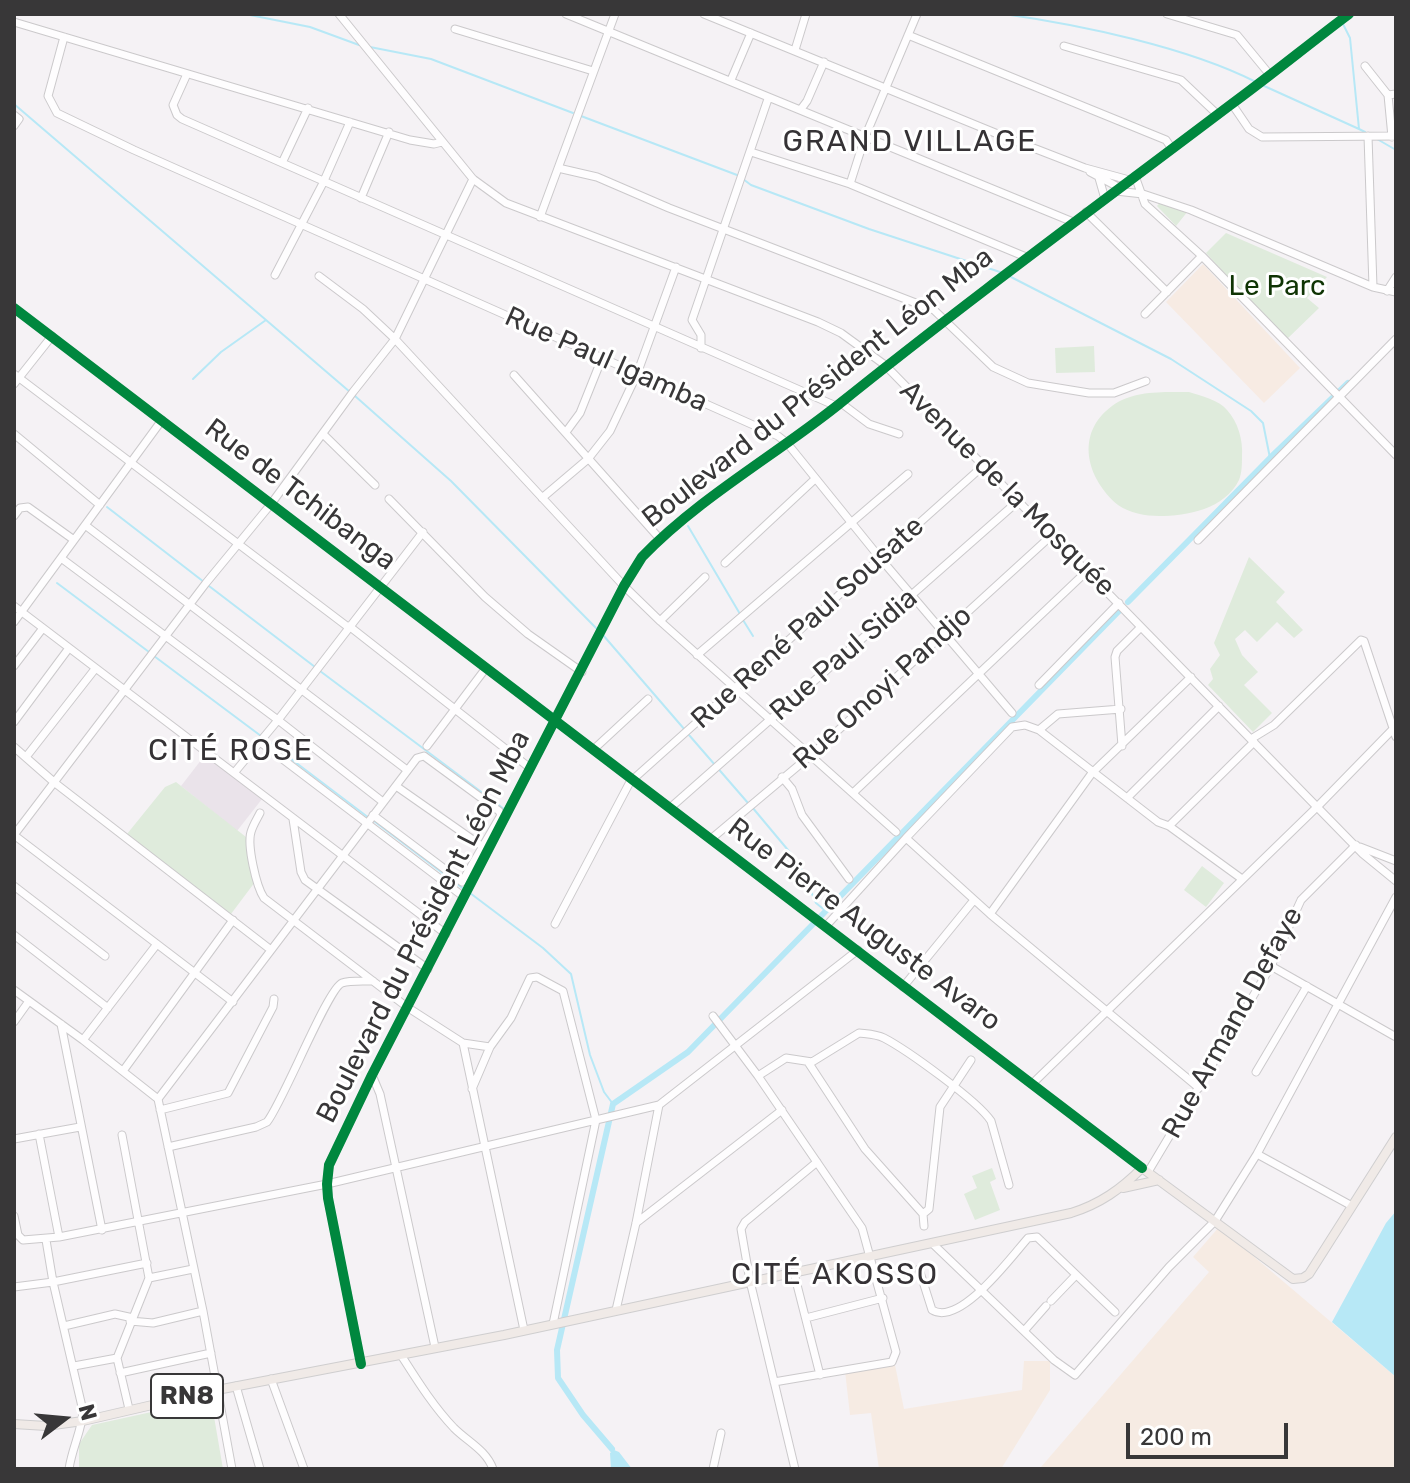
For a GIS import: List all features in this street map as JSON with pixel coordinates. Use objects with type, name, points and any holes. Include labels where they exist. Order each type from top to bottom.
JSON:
[{"type":"main road","points":[[1352,1206],[1396,1137]]},
{"type":"main road","name":"Rue Pierre Auguste Avaro","points":[[1145,1170],[1293,1279],[1309,1274],[1352,1206]]},
{"type":"main road","points":[[361,1364],[1071,1213],[1123,1188],[1145,1170]]},
{"type":"main road","points":[[1123,1188],[1159,1180]]},
{"type":"main road","name":"RN8","points":[[14,1424],[46,1426],[83,1421],[236,1386],[361,1364]]},
{"type":"street","name":"Avenue de la Mosquée","points":[[339,14],[473,179],[506,203],[818,322],[841,333],[885,365],[1393,880],[1396,888]]},
{"type":"street","points":[[566,14],[1073,222]]},
{"type":"street","points":[[540,217],[615,14]]},
{"type":"street","points":[[704,14],[1085,168],[1132,178],[1143,194],[1145,204],[1202,256],[1396,455]]},
{"type":"street","points":[[795,50],[806,14]]},
{"type":"street","points":[[850,184],[865,137],[917,14]]},
{"type":"street","points":[[1167,14],[1237,35],[1266,78]]},
{"type":"street","name":"Boulevard du Président Léon Mba","points":[[361,1364],[327,1184],[329,1165],[446,934],[485,849],[642,557],[660,539],[838,405],[885,365],[1343,19]]},
{"type":"street","points":[[14,22],[350,122],[426,143],[442,142]]},
{"type":"street","points":[[455,29],[593,71]]},
{"type":"street","points":[[731,80],[751,33]]},
{"type":"street","points":[[908,35],[1166,140],[1172,149]]},
{"type":"street","name":"Rue Paul Igamba","points":[[64,37],[48,96],[57,113],[778,436],[787,443]]},
{"type":"street","points":[[1064,46],[1181,80],[1218,115]]},
{"type":"street","points":[[801,109],[824,62]]},
{"type":"street","points":[[1232,104],[1249,129],[1262,137],[1394,136],[1392,94],[1365,66]]},
{"type":"street","points":[[187,74],[173,105],[177,115],[652,327],[838,405],[869,424],[899,434]]},
{"type":"street","points":[[701,348],[701,335],[692,320],[768,99]]},
{"type":"street","points":[[282,163],[308,108]]},
{"type":"street","points":[[14,115],[19,119],[14,126]]},
{"type":"street","points":[[275,275],[350,122]]},
{"type":"street","points":[[361,198],[389,132]]},
{"type":"street","points":[[1369,136],[1373,287]]},
{"type":"street","points":[[751,152],[850,184],[1026,257]]},
{"type":"street","points":[[558,168],[597,177],[724,230],[934,310],[993,367],[1028,383],[1089,393],[1114,393],[1146,381]]},
{"type":"street","points":[[1085,168],[1118,190],[1143,194],[1191,210],[1373,287],[1392,292],[1396,277]]},
{"type":"street","points":[[1099,178],[1105,199]]},
{"type":"street","points":[[233,1002],[14,835],[395,339],[473,179]]},
{"type":"street","points":[[1086,212],[1167,292]]},
{"type":"street","points":[[1145,314],[1202,256]]},
{"type":"street","points":[[542,498],[588,459],[610,431],[637,374],[676,267]]},
{"type":"street","points":[[319,276],[363,309],[395,339],[660,621],[896,832]]},
{"type":"street","name":"Rue de Tchibanga","points":[[14,308],[556,722]]},
{"type":"street","points":[[52,336],[16,378],[240,543],[530,768]]},
{"type":"street","points":[[1198,540],[1337,395],[1396,339]]},
{"type":"street","points":[[566,432],[580,413],[602,358]]},
{"type":"street","points":[[514,375],[660,539]]},
{"type":"street","points":[[14,622],[162,420]]},
{"type":"street","points":[[14,434],[100,505]]},
{"type":"street","points":[[323,434],[375,485]]},
{"type":"street","points":[[787,443],[1012,713]]},
{"type":"street","name":"Rue René Paul Sousate","points":[[555,924],[633,779],[983,466]]},
{"type":"street","points":[[697,655],[908,474]]},
{"type":"street","points":[[725,563],[815,479]]},
{"type":"street","points":[[279,492],[283,513]]},
{"type":"street","points":[[389,499],[485,597],[528,634],[582,672]]},
{"type":"street","name":"Rue Paul Sidia","points":[[670,808],[1017,502]]},
{"type":"street","points":[[14,516],[20,508],[28,507],[74,540]]},
{"type":"street","points":[[85,525],[407,770]]},
{"type":"street","points":[[234,773],[423,532]]},
{"type":"street","name":"Rue Onoyi Pandjo","points":[[711,839],[811,755],[1052,535]]},
{"type":"street","points":[[61,558],[383,802]]},
{"type":"street","points":[[853,793],[1087,571]]},
{"type":"street","points":[[660,621],[705,577]]},
{"type":"street","points":[[14,606],[446,934]]},
{"type":"street","points":[[1039,685],[1122,606]]},
{"type":"street","points":[[1122,746],[1115,657],[1117,651],[1141,627]]},
{"type":"street","points":[[14,666],[43,628]]},
{"type":"street","points":[[1032,1084],[1395,731],[1364,641],[1361,640],[1274,725],[1253,740],[1169,826]]},
{"type":"street","points":[[14,722],[69,648]]},
{"type":"street","points":[[427,746],[486,668]]},
{"type":"street","points":[[26,757],[95,669]]},
{"type":"street","points":[[990,914],[1092,773],[1191,677]]},
{"type":"street","points":[[594,749],[648,699]]},
{"type":"street","points":[[1127,798],[1219,706]]},
{"type":"street","points":[[1039,730],[1058,714],[1121,709]]},
{"type":"street","name":"Rue Pierre Auguste Avaro","points":[[556,722],[1145,1170]]},
{"type":"street","points":[[824,924],[1012,727],[1025,725],[1039,730],[1158,822],[1169,826],[1242,879]]},
{"type":"street","points":[[158,1099],[233,1002],[271,950],[342,858],[370,819],[417,758],[424,756],[499,811],[500,818],[466,880],[460,882],[370,819],[262,740]]},
{"type":"street","points":[[14,747],[55,783],[271,950]]},
{"type":"street","points":[[782,777],[792,789],[802,815],[849,879]]},
{"type":"street","points":[[396,786],[485,849]]},
{"type":"street","points":[[260,813],[250,837],[258,886],[264,898],[407,1007],[463,1043],[490,1047]]},
{"type":"street","points":[[293,819],[301,875],[428,969]]},
{"type":"street","points":[[370,819],[465,894]]},
{"type":"street","points":[[906,838],[990,914],[1199,1088]]},
{"type":"street","points":[[1357,846],[1396,861]]},
{"type":"street","name":"Rue Armand Defaye","points":[[1145,1170],[1199,1088],[1271,966],[1301,900],[1357,846]]},
{"type":"street","points":[[14,886],[105,956]]},
{"type":"street","points":[[933,1244],[1054,1360],[1075,1375],[1169,1267],[1215,1221],[1257,1154],[1396,897]]},
{"type":"street","points":[[903,987],[974,900]]},
{"type":"street","points":[[123,1071],[233,920]]},
{"type":"street","points":[[14,935],[108,1008]]},
{"type":"street","points":[[83,1040],[157,944]]},
{"type":"street","points":[[14,1216],[20,1238],[27,1241],[46,1240],[327,1184],[659,1105],[858,950]]},
{"type":"street","points":[[1271,966],[1396,1037]]},
{"type":"street","points":[[472,1089],[490,1047],[511,1018],[530,978],[537,977],[561,989],[565,994],[599,1120],[555,1323]]},
{"type":"street","points":[[168,1147],[267,1122],[333,990],[342,982],[373,981]]},
{"type":"street","points":[[1256,1072],[1307,986]]},
{"type":"street","points":[[14,990],[158,1099],[203,1311],[232,1469]]},
{"type":"street","points":[[160,1110],[226,1095],[273,1007],[274,999]]},
{"type":"street","points":[[14,1022],[29,1001]]},
{"type":"street","points":[[713,1016],[782,1110],[862,1228],[896,1352],[892,1362],[774,1382]]},
{"type":"street","points":[[61,1024],[102,1230]]},
{"type":"street","points":[[758,1076],[786,1058],[808,1062],[859,1033],[883,1037],[986,1114],[991,1121],[1009,1185]]},
{"type":"street","points":[[463,1043],[524,1330]]},
{"type":"street","points":[[923,1214],[929,1209],[940,1107],[971,1060]]},
{"type":"street","points":[[808,1062],[865,1149],[923,1214],[924,1226]]},
{"type":"street","points":[[372,1075],[380,1094],[397,1167],[435,1347]]},
{"type":"street","points":[[616,1310],[659,1105]]},
{"type":"street","points":[[636,1223],[782,1110]]},
{"type":"street","points":[[14,1139],[80,1127]]},
{"type":"street","points":[[39,1134],[59,1237]]},
{"type":"street","points":[[122,1135],[149,1278],[117,1358],[129,1409]]},
{"type":"street","points":[[1257,1154],[1352,1206]]},
{"type":"street","points":[[795,1469],[740,1236],[742,1225],[817,1162]]},
{"type":"street","points":[[919,1269],[929,1304],[935,1312],[942,1313],[961,1306],[981,1291],[1031,1236],[1037,1237],[1115,1312]]},
{"type":"street","points":[[46,1240],[82,1400],[83,1421],[72,1448],[69,1469]]},
{"type":"street","points":[[14,1287],[147,1263]]},
{"type":"street","points":[[149,1278],[193,1269]]},
{"type":"street","points":[[794,1273],[820,1375]]},
{"type":"street","points":[[1024,1331],[1076,1275]]},
{"type":"street","points":[[806,1318],[883,1298]]},
{"type":"street","points":[[64,1326],[115,1314],[153,1323],[203,1311]]},
{"type":"street","points":[[120,1373],[211,1353]]},
{"type":"street","points":[[401,1355],[432,1401],[455,1429],[487,1455],[493,1469]]},
{"type":"street","points":[[74,1366],[117,1358]]},
{"type":"street","points":[[271,1379],[304,1469]]},
{"type":"street","points":[[236,1386],[260,1469]]},
{"type":"street","points":[[713,1469],[721,1433]]},
{"type":"shaded area","points":[[1203,264],[1300,368],[1264,403],[1166,302]]},
{"type":"shaded area","points":[[205,755],[262,799],[237,831],[181,786]]},
{"type":"shaded area","points":[[1219,1227],[1396,1377],[1396,1469],[1041,1467],[1209,1272],[1193,1257]]},
{"type":"shaded area","points":[[1024,1361],[1050,1361],[1050,1390],[1001,1469],[879,1469],[871,1413],[850,1415],[845,1371],[895,1365],[904,1409],[1022,1390]]},
{"type":"green space","points":[[1162,200],[1188,211],[1176,226],[1157,206]]},
{"type":"green space","name":"Le Parc","points":[[1226,233],[1327,277],[1307,298],[1319,308],[1285,341],[1206,253]]},
{"type":"green space","points":[[1094,346],[1095,372],[1056,373],[1055,348]]},
{"type":"green space","points":[[1189,392],[1219,404],[1234,420],[1242,444],[1239,480],[1225,498],[1193,512],[1154,516],[1122,508],[1107,494],[1092,470],[1089,443],[1100,417],[1129,397]]},
{"type":"green space","points":[[1249,557],[1285,592],[1276,602],[1303,630],[1294,638],[1277,622],[1257,642],[1245,630],[1235,639],[1242,655],[1258,672],[1244,685],[1272,713],[1253,732],[1208,685],[1213,679],[1210,669],[1220,655],[1214,643]]},
{"type":"green space","points":[[176,782],[246,837],[255,882],[231,914],[127,834],[165,787]]},
{"type":"green space","points":[[1202,866],[1224,883],[1206,907],[1184,890]]},
{"type":"green space","points":[[992,1168],[996,1179],[990,1182],[1000,1210],[975,1220],[964,1194],[977,1188],[972,1176]]},
{"type":"green space","points":[[211,1399],[223,1469],[79,1469],[79,1444],[92,1425]]},
{"type":"water","points":[[1396,1211],[1396,1377],[1332,1322],[1386,1223]]},
{"type":"water","points":[[614,1450],[632,1469],[611,1469],[610,1453]]},
{"type":"waterway","points":[[245,14],[310,27],[359,45]]},
{"type":"waterway","points":[[1004,14],[1133,39],[1198,58],[1256,82]]},
{"type":"waterway","points":[[1343,24],[1350,38],[1359,129],[1365,132]]},
{"type":"waterway","points":[[370,47],[431,59],[573,113]]},
{"type":"waterway","points":[[1262,85],[1359,129]]},
{"type":"waterway","points":[[14,104],[350,392]]},
{"type":"waterway","points":[[581,116],[737,175]]},
{"type":"waterway","points":[[1377,139],[1396,150]]},
{"type":"waterway","points":[[743,179],[751,185],[869,229],[1003,273]]},
{"type":"waterway","points":[[1009,276],[1171,359],[1251,411],[1263,423],[1270,458]]},
{"type":"waterway","points":[[193,379],[221,352],[266,320]]},
{"type":"waterway","points":[[1128,602],[1348,383]]},
{"type":"waterway","points":[[355,396],[451,481],[598,630]]},
{"type":"waterway","points":[[107,507],[204,582]]},
{"type":"waterway","points":[[688,526],[740,614]]},
{"type":"waterway","points":[[57,583],[149,652]]},
{"type":"waterway","points":[[209,586],[315,667]]},
{"type":"waterway","points":[[612,1449],[583,1415],[558,1378],[557,1350],[613,1104],[688,1052],[1119,611]]},
{"type":"waterway","points":[[743,620],[753,636]]},
{"type":"waterway","points":[[603,635],[685,730]]},
{"type":"waterway","points":[[154,656],[261,736]]},
{"type":"waterway","points":[[320,671],[504,809]]},
{"type":"waterway","points":[[689,735],[748,803]]},
{"type":"waterway","points":[[266,740],[369,818]]},
{"type":"waterway","points":[[752,807],[798,862],[816,903],[827,912]]},
{"type":"waterway","points":[[374,821],[465,890]]},
{"type":"waterway","points":[[470,893],[543,948],[571,974],[590,1055],[604,1092],[613,1104]]},
{"type":"cycle path","points":[[361,1364],[328,1198],[329,1165],[372,1075],[624,586],[642,557],[712,496],[814,424],[983,291],[1349,14]]},
{"type":"cycle path","points":[[14,308],[1142,1168]]},
{"type":"district","name":"GRAND VILLAGE","points":[[910,142]]},
{"type":"district","name":"CITÉ ROSE","points":[[231,751]]},
{"type":"district","name":"CITÉ AKOSSO","points":[[835,1275]]}]
